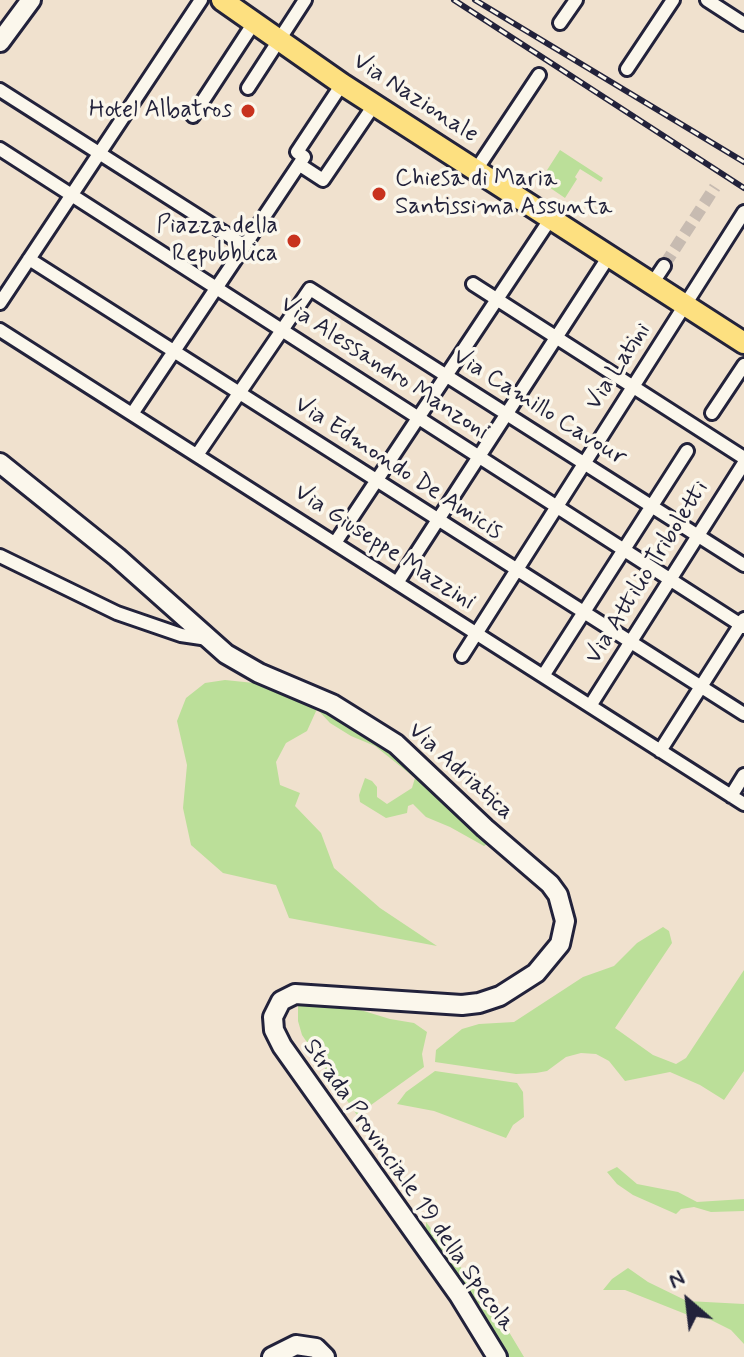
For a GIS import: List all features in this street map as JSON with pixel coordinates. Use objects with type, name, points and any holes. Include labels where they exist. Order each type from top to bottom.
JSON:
[{"type":"main road","name":"Via Nazionale","points":[[222,0],[342,84],[744,343]]},
{"type":"main road","points":[[0,42],[27,1]]},
{"type":"main road","name":"Via Adriatica","points":[[0,463],[117,557],[208,639],[240,663],[332,704],[396,744],[550,884],[560,899],[564,933],[555,951],[531,977],[500,996],[462,1005],[295,994],[283,999],[275,1011],[273,1024],[280,1042]]},
{"type":"main road","name":"Strada Provinciale 19 della Specola","points":[[280,1042],[459,1295],[497,1357]]},
{"type":"main road","points":[[272,1357],[296,1345],[316,1348],[325,1357]]},
{"type":"street","points":[[0,303],[201,0]]},
{"type":"street","points":[[248,88],[305,0]]},
{"type":"street","points":[[560,23],[576,0]]},
{"type":"street","points":[[627,69],[673,0]]},
{"type":"street","points":[[707,0],[744,24]]},
{"type":"street","points":[[193,116],[255,21]]},
{"type":"street","points":[[476,170],[539,75]]},
{"type":"street","points":[[342,84],[297,152],[302,161],[323,180],[374,105]]},
{"type":"street","points":[[0,90],[245,246]]},
{"type":"street","name":"Via Alessandro Manzoni","points":[[0,149],[743,624]]},
{"type":"street","points":[[132,414],[302,161]]},
{"type":"street","name":"Via Latini","points":[[462,656],[744,212]]},
{"type":"street","points":[[335,543],[551,218]]},
{"type":"street","points":[[397,583],[609,256]]},
{"type":"street","name":"Via Edmondo De Amicis","points":[[29,259],[744,714]]},
{"type":"street","points":[[652,284],[664,266]]},
{"type":"street","points":[[473,284],[744,461]]},
{"type":"street","name":"Via Camillo Cavour","points":[[282,330],[310,289],[744,565]]},
{"type":"street","name":"Via Giuseppe Mazzini","points":[[0,330],[744,804]]},
{"type":"street","points":[[197,455],[282,330]]},
{"type":"street","points":[[712,413],[744,365]]},
{"type":"street","points":[[543,676],[687,451]]},
{"type":"street","name":"Via Attilio Triboletti","points":[[590,706],[744,461]]},
{"type":"street","points":[[0,556],[117,613],[181,635],[208,639]]},
{"type":"street","points":[[660,751],[743,624]]},
{"type":"street","points":[[731,796],[744,775]]},
{"type":"green space","points":[[560,150],[603,178],[601,182],[580,169],[565,198],[540,181]]},
{"type":"green space","points":[[225,680],[289,692],[317,708],[322,701],[373,730],[489,843],[484,846],[426,817],[413,804],[408,806],[407,813],[386,818],[360,802],[359,795],[365,778],[372,781],[377,787],[377,797],[387,804],[412,788],[415,778],[375,746],[330,723],[317,709],[307,731],[286,743],[276,762],[280,785],[300,793],[295,806],[321,833],[334,868],[380,908],[437,946],[289,918],[276,885],[223,873],[191,845],[183,808],[187,765],[177,721],[186,698],[205,683]]},
{"type":"green space","points":[[663,927],[669,931],[672,943],[615,1028],[653,1055],[676,1064],[686,1058],[744,970],[744,1071],[724,1100],[670,1072],[625,1081],[609,1061],[596,1054],[581,1053],[566,1057],[547,1071],[516,1074],[435,1062],[436,1050],[462,1029],[479,1024],[514,1022],[583,977],[614,966],[637,943]]},
{"type":"green space","points":[[331,1001],[414,1023],[427,1032],[422,1054],[424,1067],[357,1115],[302,1035],[298,1021],[298,1005]]},
{"type":"green space","points":[[435,1071],[517,1083],[523,1092],[524,1117],[513,1125],[506,1138],[434,1111],[397,1104],[406,1092]]},
{"type":"green space","points":[[617,1167],[637,1184],[678,1192],[697,1202],[744,1199],[744,1211],[711,1212],[694,1207],[681,1209],[676,1214],[633,1195],[617,1184],[607,1172]]},
{"type":"green space","points":[[426,1222],[503,1322],[524,1357],[509,1357],[426,1233]]},
{"type":"green space","points":[[628,1268],[648,1282],[687,1301],[744,1304],[744,1344],[731,1330],[705,1317],[688,1315],[625,1290],[603,1290]]},
{"type":"tunnel","points":[[665,264],[715,187]]},
{"type":"railway","points":[[454,0],[744,188]]},
{"type":"railway","points":[[475,0],[744,162]]},
{"type":"place","name":"Hotel Albatros","points":[[248,111]]},
{"type":"place","name":"Chiesa di Maria Santissima Assunta","points":[[379,194]]},
{"type":"place","name":"Piazza della Repubblica","points":[[294,241]]}]
